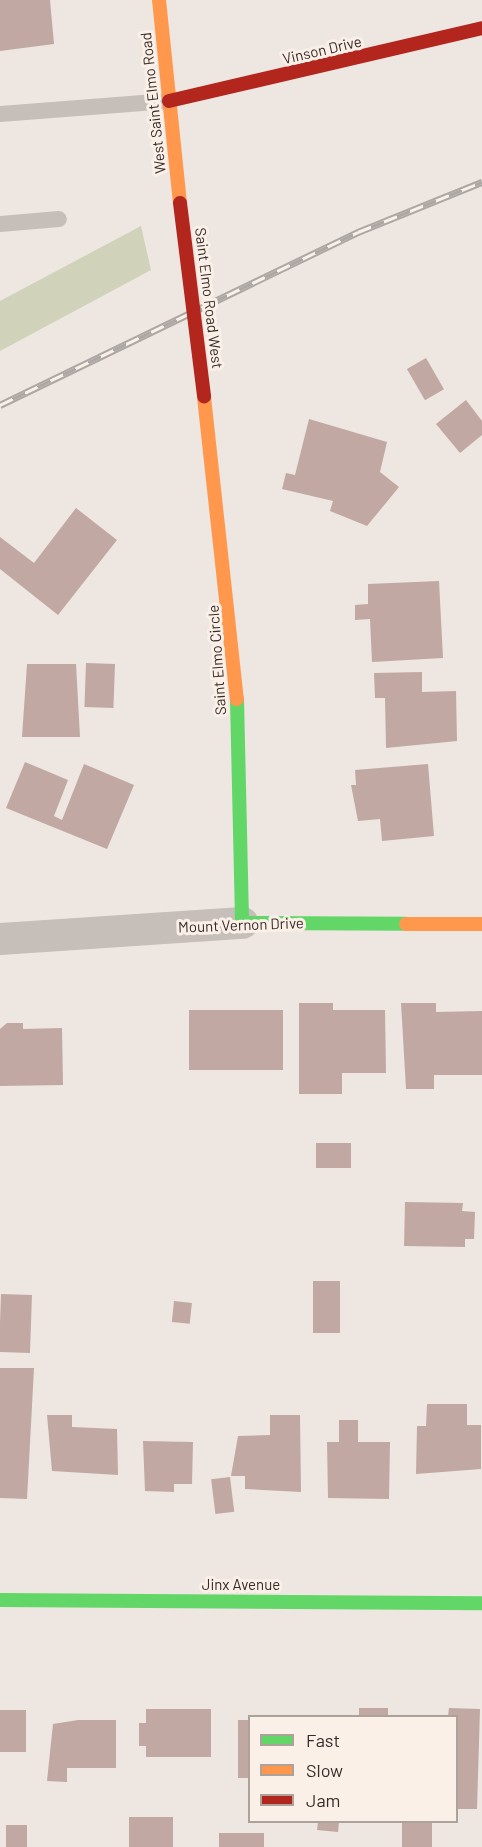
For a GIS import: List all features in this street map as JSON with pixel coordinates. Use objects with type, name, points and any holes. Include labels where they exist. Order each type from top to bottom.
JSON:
[{"type":"street","name":"West Saint Elmo Road","points":[[159,0],[180,203]]},
{"type":"street","name":"Vinson Drive","points":[[169,101],[482,28]]},
{"type":"street","name":"Saint Elmo Road West","points":[[180,203],[204,397]]},
{"type":"street","name":"Saint Elmo Circle","points":[[204,397],[236,657],[242,923]]},
{"type":"street","name":"Mount Vernon Drive","points":[[0,939],[242,923],[482,924]]},
{"type":"street","name":"Jinx Avenue","points":[[0,1600],[482,1603]]},
{"type":"lane","points":[[0,114],[169,101]]},
{"type":"lane","points":[[0,224],[59,219]]},
{"type":"green space","points":[[141,226],[151,270],[0,351],[0,301]]},
{"type":"building","points":[[0,0],[50,0],[54,44],[0,51]]},
{"type":"building","points":[[426,358],[444,389],[425,400],[407,369]]},
{"type":"building","points":[[466,400],[482,421],[482,435],[460,453],[436,424]]},
{"type":"building","points":[[309,419],[387,442],[380,472],[399,487],[367,526],[330,511],[333,501],[282,489],[286,473],[295,475]]},
{"type":"building","points":[[76,508],[117,540],[58,615],[0,569],[0,537],[34,563]]},
{"type":"building","points":[[439,581],[443,658],[372,662],[370,619],[355,620],[355,605],[368,604],[368,584]]},
{"type":"building","points":[[86,663],[115,664],[113,708],[84,707]]},
{"type":"building","points":[[27,664],[76,664],[80,737],[22,737]]},
{"type":"building","points":[[422,672],[422,692],[456,691],[457,741],[386,748],[385,698],[375,698],[374,673]]},
{"type":"building","points":[[25,762],[68,780],[54,816],[62,820],[84,764],[134,785],[107,849],[6,808]]},
{"type":"building","points":[[428,764],[434,836],[382,841],[380,819],[358,821],[351,785],[356,785],[355,770]]},
{"type":"building","points":[[299,1003],[333,1003],[333,1010],[385,1010],[386,1073],[342,1073],[342,1094],[299,1094]]},
{"type":"building","points":[[401,1003],[436,1003],[436,1012],[482,1011],[482,1075],[434,1075],[434,1089],[406,1089]]},
{"type":"building","points":[[189,1010],[283,1010],[283,1070],[189,1070]]},
{"type":"building","points":[[7,1023],[23,1023],[23,1029],[62,1028],[63,1085],[0,1086],[0,1029]]},
{"type":"building","points":[[316,1143],[351,1143],[351,1168],[316,1168]]},
{"type":"building","points":[[405,1202],[463,1203],[462,1211],[475,1212],[474,1239],[465,1239],[465,1247],[404,1246]]},
{"type":"building","points":[[313,1281],[340,1281],[340,1333],[313,1333]]},
{"type":"building","points":[[1,1294],[32,1295],[30,1353],[0,1352]]},
{"type":"building","points":[[174,1301],[192,1303],[190,1324],[172,1322]]},
{"type":"building","points":[[0,1368],[34,1368],[27,1499],[0,1498]]},
{"type":"building","points":[[427,1404],[467,1404],[467,1425],[481,1425],[481,1469],[416,1474],[417,1426],[426,1426]]},
{"type":"building","points":[[47,1415],[72,1415],[72,1427],[117,1429],[118,1475],[52,1471]]},
{"type":"building","points":[[270,1415],[300,1415],[301,1492],[245,1489],[245,1476],[231,1476],[238,1436],[270,1435]]},
{"type":"building","points":[[339,1420],[358,1420],[358,1442],[390,1442],[389,1499],[328,1498],[327,1442],[339,1442]]},
{"type":"building","points":[[143,1441],[193,1442],[192,1484],[174,1484],[174,1492],[145,1491]]},
{"type":"building","points":[[230,1477],[234,1512],[215,1514],[211,1479]]},
{"type":"building","points":[[359,1708],[388,1708],[388,1715],[359,1715]]},
{"type":"building","points":[[449,1708],[480,1709],[477,1809],[458,1809],[458,1715],[448,1715]]},
{"type":"building","points":[[146,1709],[211,1709],[211,1757],[146,1757],[146,1746],[139,1746],[139,1723],[146,1723]]},
{"type":"building","points":[[0,1710],[26,1710],[26,1752],[0,1752]]},
{"type":"building","points":[[78,1720],[116,1720],[116,1768],[67,1768],[67,1782],[47,1781],[53,1724]]},
{"type":"building","points":[[238,1720],[248,1720],[248,1778],[238,1778]]},
{"type":"building","points":[[129,1817],[173,1817],[173,1847],[129,1847]]},
{"type":"building","points":[[318,1823],[339,1823],[338,1832],[317,1830]]},
{"type":"building","points":[[402,1823],[432,1823],[432,1847],[402,1847]]},
{"type":"building","points":[[6,1825],[27,1825],[27,1847],[6,1847]]},
{"type":"building","points":[[219,1833],[264,1833],[264,1847],[219,1847]]},
{"type":"railway","points":[[0,405],[358,232],[482,182]]},
{"type":"traffic: fast","points":[[237,699],[242,923],[406,924]]},
{"type":"traffic: fast","points":[[0,1600],[482,1603]]},
{"type":"traffic: slow","points":[[159,0],[180,203]]},
{"type":"traffic: slow","points":[[204,397],[237,699]]},
{"type":"traffic: slow","points":[[406,924],[482,924]]},
{"type":"traffic: jam","points":[[169,101],[482,28]]},
{"type":"traffic: jam","points":[[180,203],[204,397]]}]
